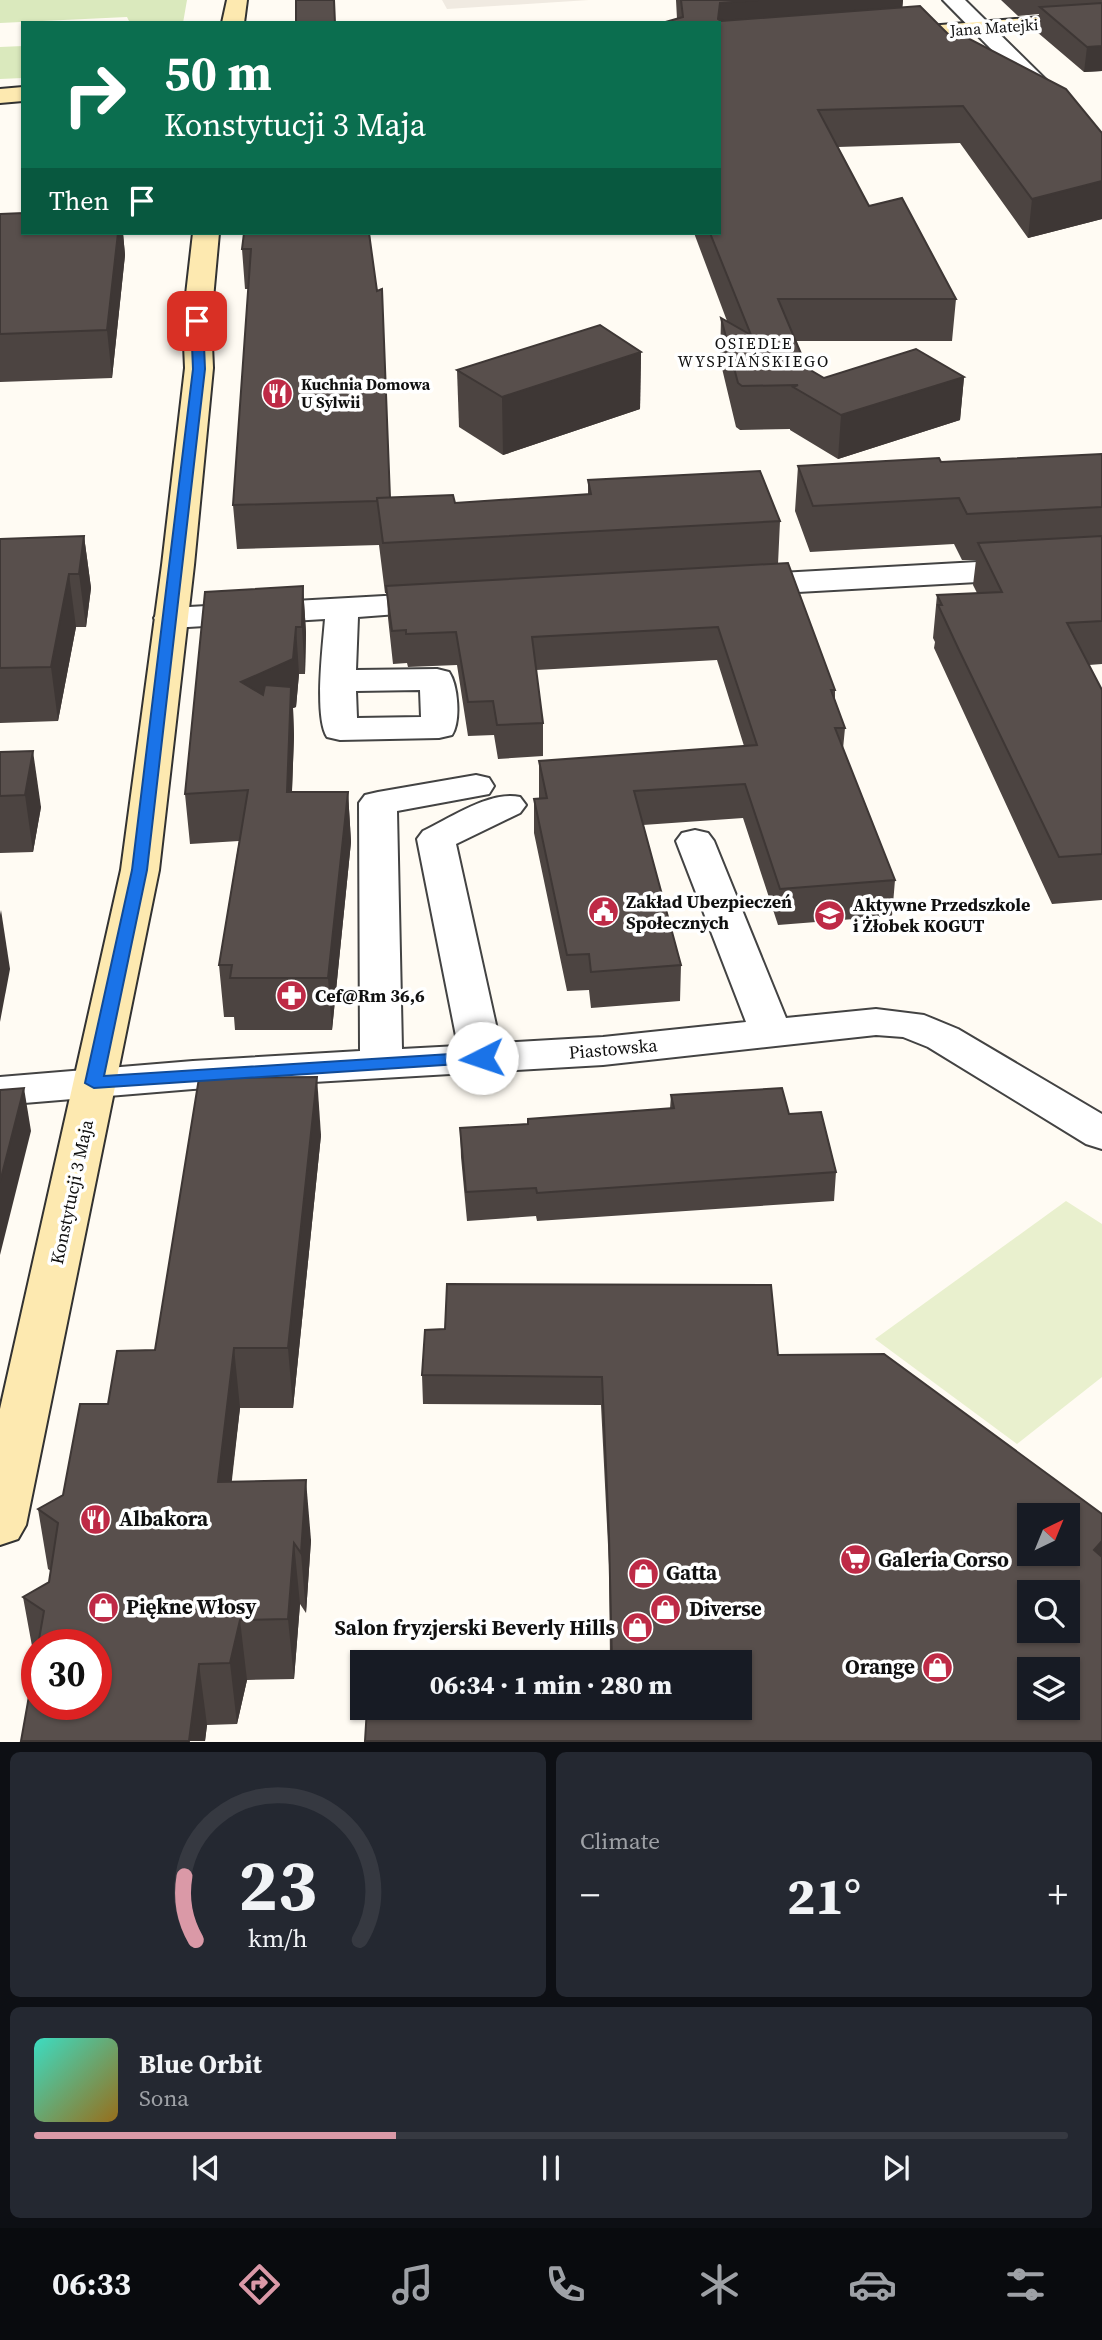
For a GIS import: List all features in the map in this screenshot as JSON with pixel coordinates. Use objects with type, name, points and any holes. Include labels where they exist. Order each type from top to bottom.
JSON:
[{"type":"street","points":[[233,21],[237,0]]},
{"type":"street","points":[[953,0],[979,28],[1051,94],[1102,149]]},
{"type":"street","name":"Jana Matejki","points":[[868,36],[1102,18]]},
{"type":"street","points":[[0,96],[21,94]]},
{"type":"street","name":"Konstytucji 3 Maja","points":[[0,1525],[139,870],[199,369],[197,321],[206,235]]},
{"type":"street","points":[[717,587],[1102,565]]},
{"type":"street","points":[[171,618],[467,601]]},
{"type":"street","points":[[338,681],[342,608]]},
{"type":"street","points":[[381,1064],[378,803],[492,795],[436,839],[482,1058]]},
{"type":"street","points":[[695,841],[771,1033]]},
{"type":"street","name":"Piastowska","points":[[0,1091],[603,1051],[876,1022],[909,1024],[943,1038],[1102,1134]]},
{"type":"green space","points":[[0,0],[187,0],[183,21],[129,21],[127,17],[0,23]]},
{"type":"green space","points":[[21,46],[21,78],[0,79],[0,47]]},
{"type":"green space","points":[[1066,1201],[1102,1224],[1102,1377],[1017,1444],[875,1339]]},
{"type":"shaded area","points":[[442,0],[589,0],[447,9]]},
{"type":"building","points":[[296,0],[334,0],[335,21],[296,21]]},
{"type":"building","points":[[681,0],[758,0],[720,3],[718,19],[721,21],[669,21],[683,17]]},
{"type":"building","points":[[1102,3],[1102,46],[1087,47],[1040,7]]},
{"type":"building","points":[[920,6],[951,37],[962,35],[1066,89],[1102,133],[1102,181],[1032,199],[963,106],[818,110],[869,206],[902,198],[956,299],[778,299],[807,368],[824,378],[916,349],[964,377],[841,415],[793,387],[798,385],[742,386],[738,383],[721,318],[751,335],[711,235],[721,235],[721,21]]},
{"type":"building","points":[[21,213],[21,235],[118,235],[107,330],[0,334],[0,214]]},
{"type":"building","points":[[244,235],[369,235],[377,291],[382,289],[390,498],[377,498],[377,501],[233,505],[251,249],[242,249]]},
{"type":"building","points":[[600,325],[641,352],[502,397],[457,370]]},
{"type":"building","points":[[1102,454],[1102,507],[967,514],[959,498],[813,506],[798,466],[939,458],[941,462]]},
{"type":"building","points":[[760,471],[780,521],[383,543],[377,498],[453,495],[455,503],[591,494],[588,480]]},
{"type":"building","points":[[84,536],[79,574],[69,574],[51,667],[0,668],[0,539]]},
{"type":"building","points":[[1102,536],[1102,621],[1067,623],[1102,690],[1102,854],[1059,857],[938,605],[942,605],[937,595],[1002,592],[978,543]]},
{"type":"building","points":[[788,563],[835,690],[831,690],[845,728],[835,728],[895,880],[780,889],[745,784],[634,791],[681,965],[591,972],[589,954],[567,955],[534,799],[547,798],[539,761],[757,745],[718,627],[532,637],[543,723],[497,725],[493,701],[468,702],[456,632],[406,634],[406,630],[392,631],[386,586]]},
{"type":"building","points":[[303,586],[302,627],[296,627],[293,659],[241,682],[263,695],[265,685],[291,687],[287,792],[348,792],[328,978],[230,978],[232,965],[219,965],[248,790],[185,794],[205,592]]},
{"type":"building","points":[[33,751],[25,795],[0,796],[0,752]]},
{"type":"building","points":[[317,1077],[288,1348],[234,1348],[218,1482],[306,1480],[301,1553],[294,1543],[288,1619],[240,1620],[230,1663],[199,1664],[189,1741],[21,1741],[25,1720],[112,1720],[112,1629],[41,1629],[44,1611],[23,1597],[49,1582],[58,1523],[38,1509],[63,1495],[80,1404],[108,1404],[117,1351],[155,1350],[199,1078]]},
{"type":"building","points":[[24,1088],[0,1182],[0,1090]]},
{"type":"building","points":[[782,1088],[789,1114],[821,1112],[836,1172],[537,1193],[536,1188],[466,1192],[460,1128],[528,1124],[528,1119],[674,1108],[671,1095]]},
{"type":"building","name":"Galeria Corso","points":[[447,1284],[771,1285],[778,1355],[884,1354],[1102,1514],[1102,1541],[1094,1550],[1102,1557],[1102,1741],[365,1741],[366,1720],[752,1720],[752,1650],[612,1650],[602,1377],[422,1375],[425,1330],[445,1329]]},
{"type":"place","name":"Kuchnia Domowa U Sylwii","points":[[278,393]]},
{"type":"place","name":"Zakład Ubezpieczeń Społecznych","points":[[603,912]]},
{"type":"place","name":"Aktywne Przedszkole i Żłobek KOGUT","points":[[830,915]]},
{"type":"place","name":"Cef@Rm 36,6","points":[[292,996]]},
{"type":"place","name":"Albakora","points":[[96,1519]]},
{"type":"place","name":"Galeria Corso","points":[[855,1560]]},
{"type":"place","name":"Gatta","points":[[643,1573]]},
{"type":"place","name":"Piękne Włosy","points":[[103,1607]]},
{"type":"place","name":"Diverse","points":[[666,1609]]},
{"type":"place","name":"Salon fryzjerski Beverly Hills","points":[[638,1628]]},
{"type":"place","name":"Orange","points":[[938,1667]]},
{"type":"district","name":"OSIEDLE WYSPIAŃSKIEGO","points":[[754,352]]},
{"type":"route","points":[[197,321],[199,369],[155,760],[139,870],[94,1083],[482,1058]]}]
